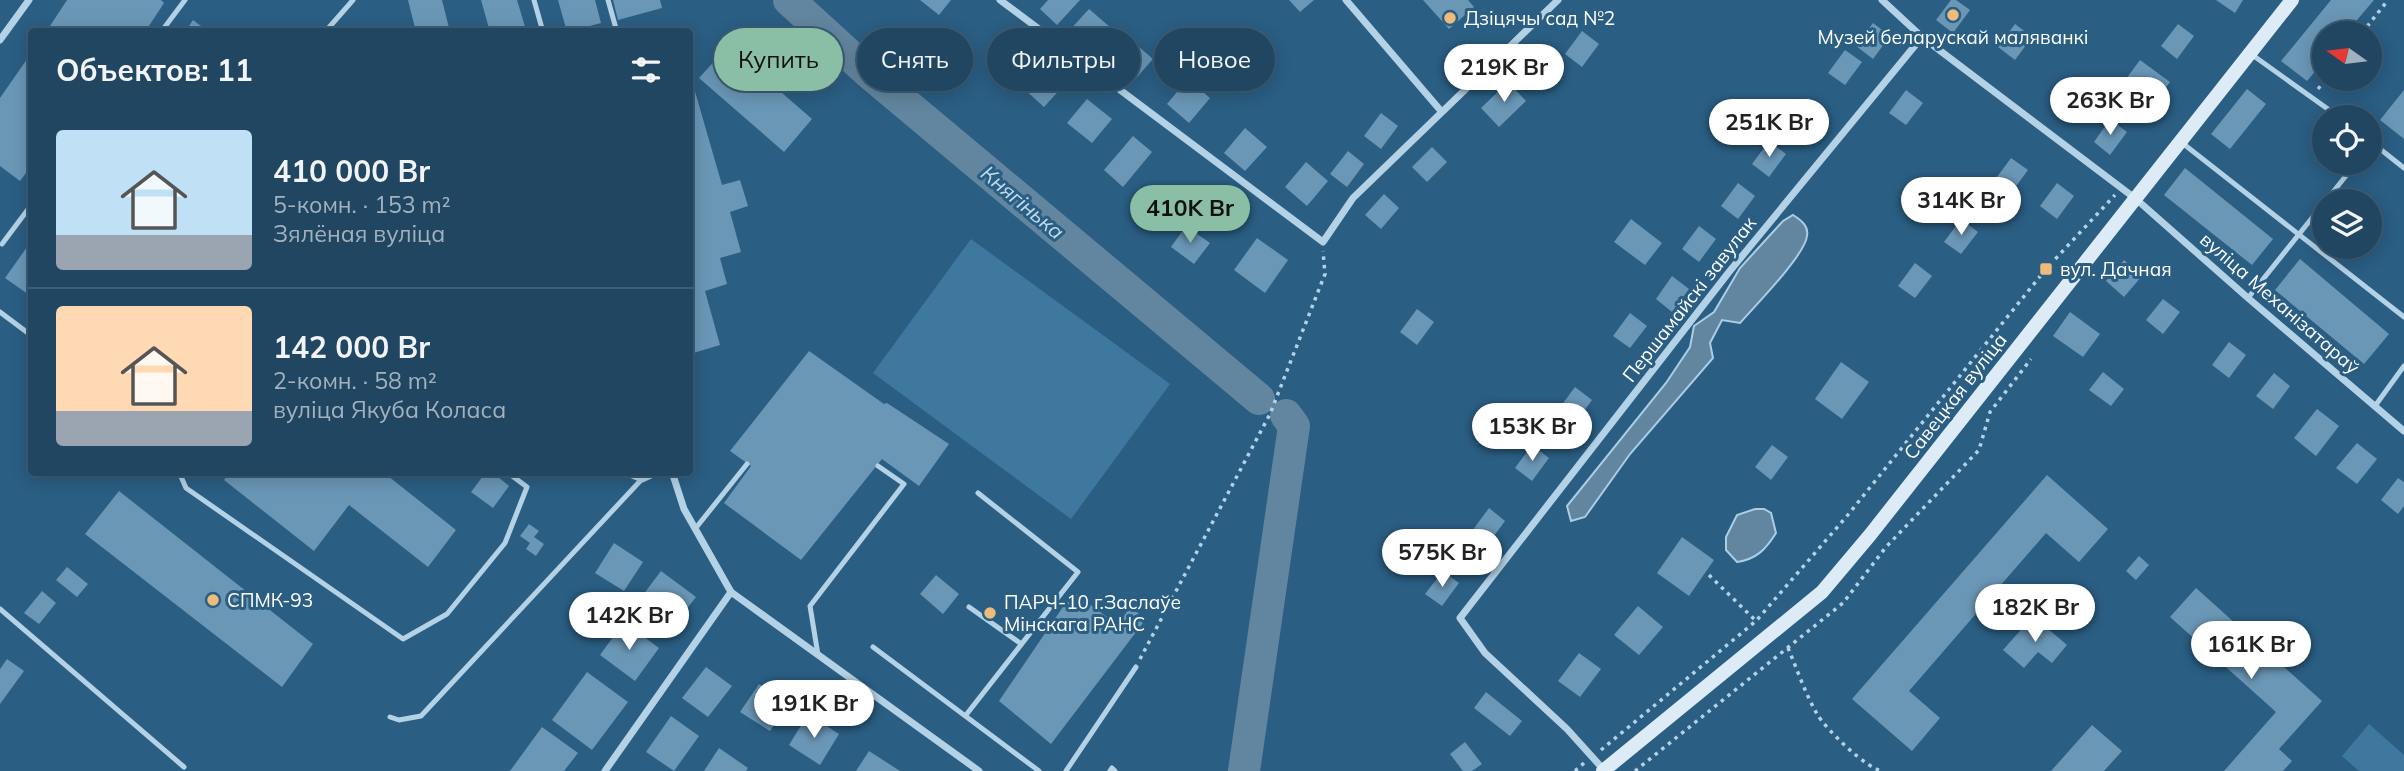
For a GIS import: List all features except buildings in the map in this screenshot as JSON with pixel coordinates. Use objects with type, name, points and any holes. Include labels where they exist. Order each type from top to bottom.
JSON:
[{"type":"main road","name":"Савецкая вуліца","points":[[1604,770],[1822,592],[1870,535],[2292,0]]},
{"type":"street","points":[[0,40],[29,0]]},
{"type":"street","points":[[1000,0],[1323,242],[1353,198],[1558,0]]},
{"type":"street","points":[[1346,0],[1441,111]]},
{"type":"street","name":"вуліца Механізатараў","points":[[1882,0],[1922,37],[2136,199],[2404,431]]},
{"type":"street","name":"Першамайскі завулак","points":[[1604,770],[1567,729],[1485,653],[1460,618],[1729,272],[1922,37]]},
{"type":"street","points":[[634,476],[642,480],[650,476]]},
{"type":"street","points":[[673,476],[684,509],[731,592],[979,771]]},
{"type":"street","points":[[605,771],[731,592]]},
{"type":"lane","points":[[164,28],[185,0]]},
{"type":"lane","points":[[328,28],[353,0]]},
{"type":"lane","points":[[534,0],[542,28]]},
{"type":"lane","points":[[608,0],[616,28]]},
{"type":"lane","points":[[2251,54],[2322,105]]},
{"type":"lane","points":[[2181,142],[2404,317]]},
{"type":"lane","points":[[2382,152],[2404,168]]},
{"type":"lane","points":[[2335,189],[2346,175]]},
{"type":"lane","points":[[2,244],[28,209]]},
{"type":"lane","points":[[2248,298],[2312,218]]},
{"type":"lane","points":[[0,312],[28,333]]},
{"type":"lane","points":[[2375,406],[2404,366]]},
{"type":"lane","points":[[695,529],[747,464]]},
{"type":"lane","points":[[818,655],[810,606],[904,484],[878,466]]},
{"type":"lane","points":[[181,476],[186,488],[403,639],[447,614],[505,543],[527,487],[513,476]]},
{"type":"lane","points":[[390,717],[399,720],[421,716],[642,480]]},
{"type":"lane","points":[[965,715],[1078,572],[978,493]]},
{"type":"lane","points":[[969,607],[1020,643]]},
{"type":"lane","points":[[0,609],[184,767]]},
{"type":"lane","points":[[873,647],[1039,771]]},
{"type":"lane","points":[[1066,771],[1136,667]]},
{"type":"path","points":[[2371,21],[2388,0]]},
{"type":"path","points":[[1575,771],[1756,621],[1847,516],[2046,269],[2122,188]]},
{"type":"path","points":[[1136,667],[1270,414],[1325,274],[1323,242]]},
{"type":"path","points":[[1709,575],[1756,621]]},
{"type":"path","points":[[1788,648],[1818,716],[1857,758],[1876,771],[1883,771]]},
{"type":"shaded area","points":[[1793,215],[1807,229],[1807,236],[1798,255],[1740,323],[1722,320],[1710,343],[1713,358],[1630,454],[1585,517],[1571,521],[1567,506],[1666,383],[1690,347],[1694,326],[1714,312],[1740,268],[1783,221]]},
{"type":"shaded area","points":[[971,239],[1170,384],[1071,519],[873,373]]},
{"type":"shaded area","points":[[1764,509],[1771,513],[1776,533],[1760,552],[1737,562],[1726,550],[1726,537],[1737,515]]},
{"type":"shaded area","points":[[2369,724],[2404,755],[2404,771],[2359,771],[2342,756]]},
{"type":"waterway","name":"Княгінька","points":[[789,0],[869,73],[1259,399]]},
{"type":"waterway","name":"Княгінька","points":[[1244,771],[1294,426],[1286,415]]},
{"type":"place","name":"Музей беларускай маляванкі","points":[[1953,15]]},
{"type":"place","name":"Дзіцячы сад №2","points":[[1450,18]]},
{"type":"place","name":"вул. Дачная","points":[[2046,269]]},
{"type":"place","name":"СПМК-93","points":[[213,600]]},
{"type":"place","name":"ПАРЧ-10 г.Заслаўе Мінскага РАНС","points":[[990,613]]}]
